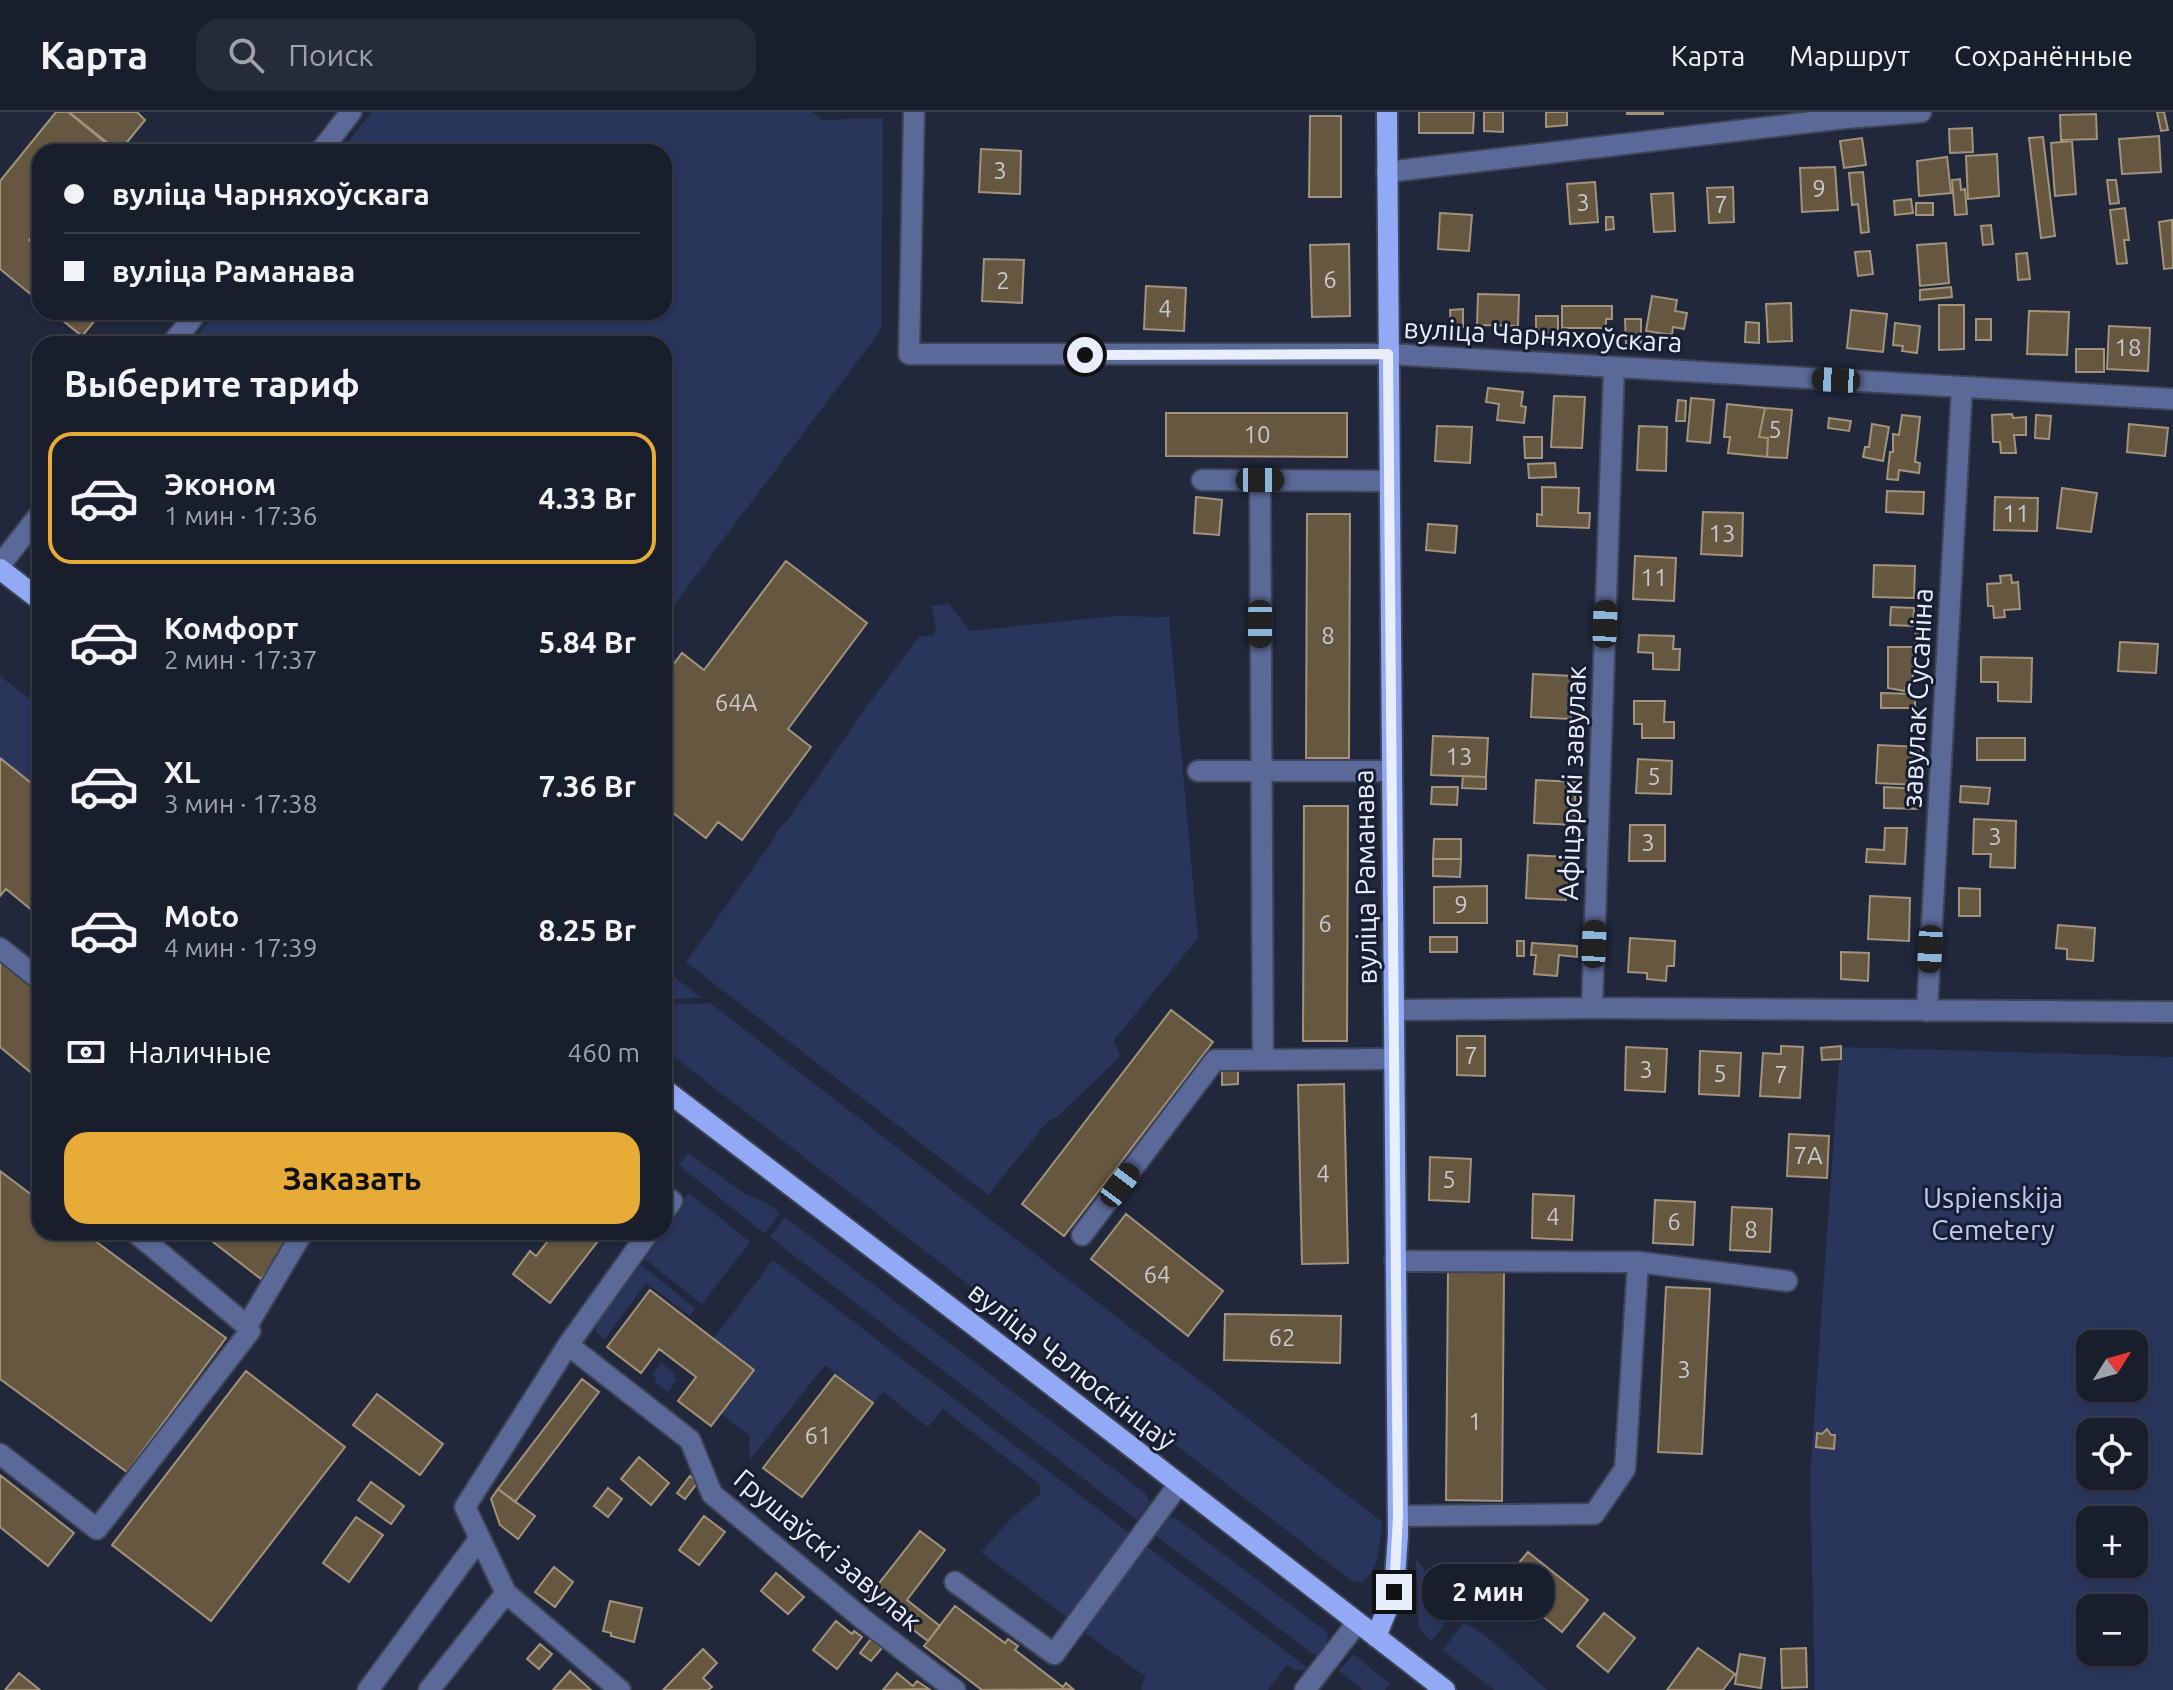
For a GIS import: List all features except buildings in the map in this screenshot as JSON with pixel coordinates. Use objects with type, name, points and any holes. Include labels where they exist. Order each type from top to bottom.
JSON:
[{"type":"main road","name":"вуліца Раманава","points":[[1376,1637],[1394,1592],[1398,1516],[1387,112]]},
{"type":"main road","points":[[0,567],[32,593]]},
{"type":"main road","name":"вуліца Чалюскінцаў","points":[[672,1095],[1445,1690]]},
{"type":"street","points":[[326,144],[351,112]]},
{"type":"street","name":"вуліца Чарняхоўскага","points":[[914,112],[909,354],[1388,354],[2173,399]]},
{"type":"street","points":[[1387,172],[1846,118],[1921,112]]},
{"type":"street","points":[[178,336],[191,320]]},
{"type":"street","name":"Афіцэрскі завулак","points":[[1592,1008],[1614,368]]},
{"type":"street","name":"завулак Сусаніна","points":[[1927,1011],[1962,388]]},
{"type":"street","points":[[1202,480],[1388,481]]},
{"type":"street","points":[[1260,480],[1263,1057]]},
{"type":"street","points":[[0,567],[32,525]]},
{"type":"street","points":[[1198,771],[1392,771]]},
{"type":"street","points":[[0,948],[32,974]]},
{"type":"street","points":[[1395,1010],[1592,1008],[2173,1012]]},
{"type":"street","points":[[1082,1235],[1215,1060],[1263,1057],[1394,1059]]},
{"type":"street","points":[[0,1454],[97,1529],[250,1331],[145,1240]]},
{"type":"street","points":[[247,1326],[298,1240]]},
{"type":"street","points":[[620,1690],[506,1593],[465,1507],[568,1345],[643,1240]]},
{"type":"street","points":[[1395,1261],[1638,1262],[1787,1281]]},
{"type":"street","points":[[1398,1516],[1594,1514],[1625,1469],[1638,1262]]},
{"type":"street","name":"Грушаўскі завулак","points":[[568,1345],[690,1440],[712,1494],[864,1620],[955,1690]]},
{"type":"street","points":[[955,1582],[1054,1654],[1179,1484]]},
{"type":"street","points":[[368,1690],[480,1538]]},
{"type":"street","points":[[429,1690],[506,1593]]},
{"type":"street","points":[[1305,1690],[1357,1623]]},
{"type":"green space","points":[[372,112],[812,112],[822,120],[883,118],[881,330],[672,607],[672,336],[197,336],[210,320],[672,320],[672,144],[346,144]]},
{"type":"green space","points":[[949,604],[970,631],[1116,616],[1169,617],[1198,938],[1114,1040],[1120,1057],[1057,1117],[1048,1121],[988,1195],[686,962],[776,832],[790,817],[919,637],[934,635],[936,628],[931,606]]},
{"type":"green space","points":[[0,676],[32,701],[32,784],[0,758]]},
{"type":"green space","points":[[672,975],[701,998],[672,999]]},
{"type":"green space","points":[[710,1003],[1382,1522],[1378,1556],[1368,1577],[1362,1583],[1352,1581],[672,1055],[672,1005]]},
{"type":"green space","name":"Uspienskija Cemetery","points":[[1840,1047],[2173,1057],[2173,1690],[1815,1690],[1810,1479]]},
{"type":"green space","points":[[688,1153],[745,1194],[765,1202],[780,1213],[765,1234],[679,1165]]},
{"type":"green space","points":[[689,1193],[750,1242],[702,1304],[645,1259],[659,1240],[672,1240],[672,1222],[678,1214],[676,1210]]},
{"type":"green space","points":[[785,1217],[1146,1494],[1149,1503],[1137,1520],[770,1237]]},
{"type":"green space","points":[[773,1260],[1129,1533],[1130,1539],[1072,1621],[981,1552],[1012,1518],[1040,1494],[1040,1484],[943,1409],[928,1427],[883,1392],[873,1403],[825,1365],[750,1460],[749,1435],[721,1414],[754,1370],[713,1339]]},
{"type":"green space","points":[[641,1265],[695,1308],[690,1316],[646,1283],[604,1340],[596,1331],[597,1324]]},
{"type":"green space","points":[[661,1363],[675,1374],[673,1377],[677,1380],[668,1392],[654,1381],[656,1378],[652,1374]]},
{"type":"green space","points":[[1168,1517],[1176,1518],[1328,1633],[1325,1646],[1316,1656],[1155,1535]]},
{"type":"green space","points":[[1143,1548],[1149,1548],[1309,1669],[1294,1670],[1287,1665],[1268,1690],[1142,1690],[1141,1685],[1146,1677],[1087,1634],[1086,1626]]},
{"type":"green space","points":[[1416,1559],[1457,1609],[1431,1641],[1419,1628]]},
{"type":"green space","points":[[1464,1622],[1486,1636],[1547,1690],[1494,1690],[1443,1650]]},
{"type":"green space","points":[[1353,1654],[1390,1684],[1385,1690],[1363,1690],[1339,1671]]},
{"type":"route","points":[[1085,355],[1388,354],[1398,1516],[1394,1592]]}]
